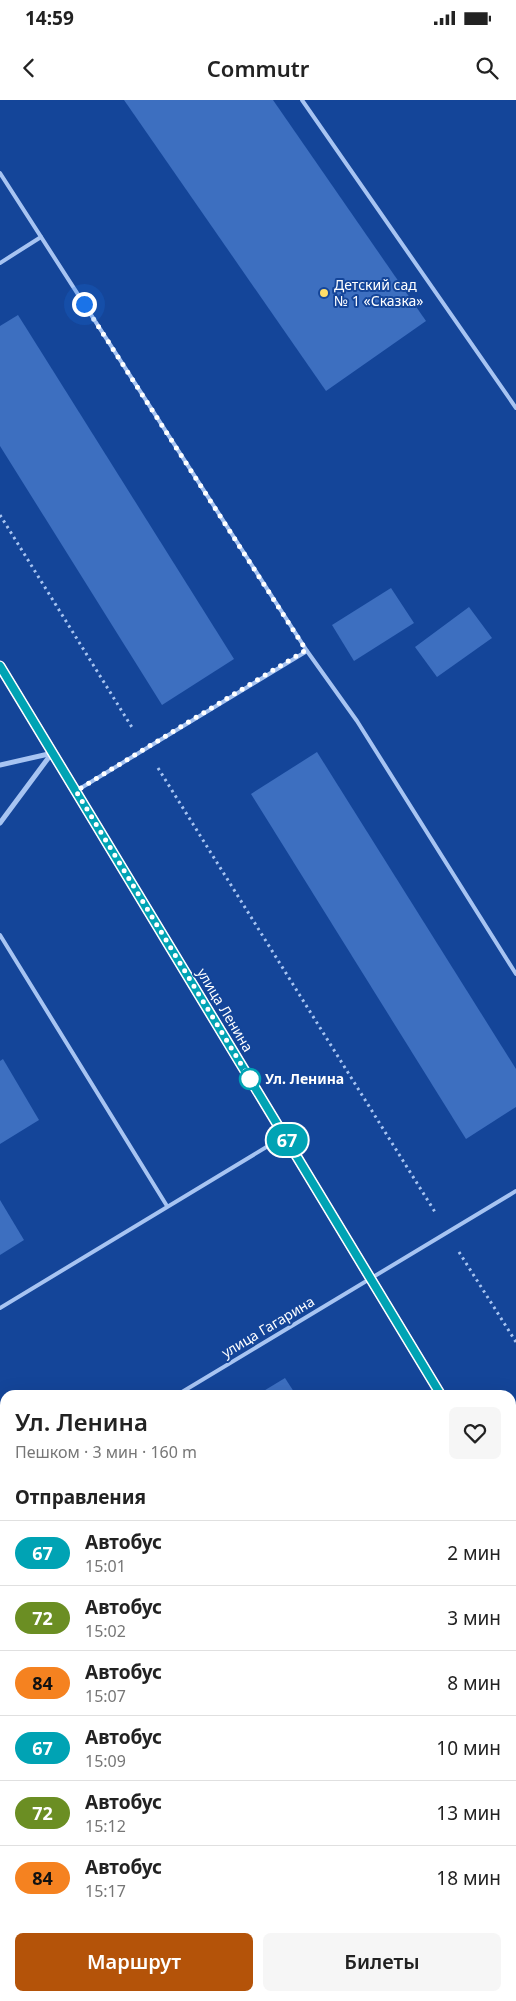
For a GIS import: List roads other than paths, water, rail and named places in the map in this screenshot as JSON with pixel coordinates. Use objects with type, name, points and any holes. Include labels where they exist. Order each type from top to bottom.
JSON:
[{"type":"main road","name":"улица Ленина","points":[[0,666],[438,1390]]},
{"type":"street","points":[[0,765],[53,753]]},
{"type":"street","points":[[0,823],[53,753]]},
{"type":"lane","points":[[302,100],[516,408]]},
{"type":"lane","points":[[0,173],[306,650],[357,721],[516,974]]},
{"type":"lane","points":[[0,263],[41,237]]},
{"type":"lane","points":[[76,791],[306,650]]},
{"type":"lane","points":[[0,934],[167,1206]]},
{"type":"lane","points":[[0,1308],[285,1136]]},
{"type":"lane","name":"улица Гагарина","points":[[185,1390],[516,1191]]},
{"type":"place","name":"Детский сад № 1 «Сказка»","points":[[324,293]]},
{"type":"place","name":"Ул. Ленина","points":[[250,1079]]}]
